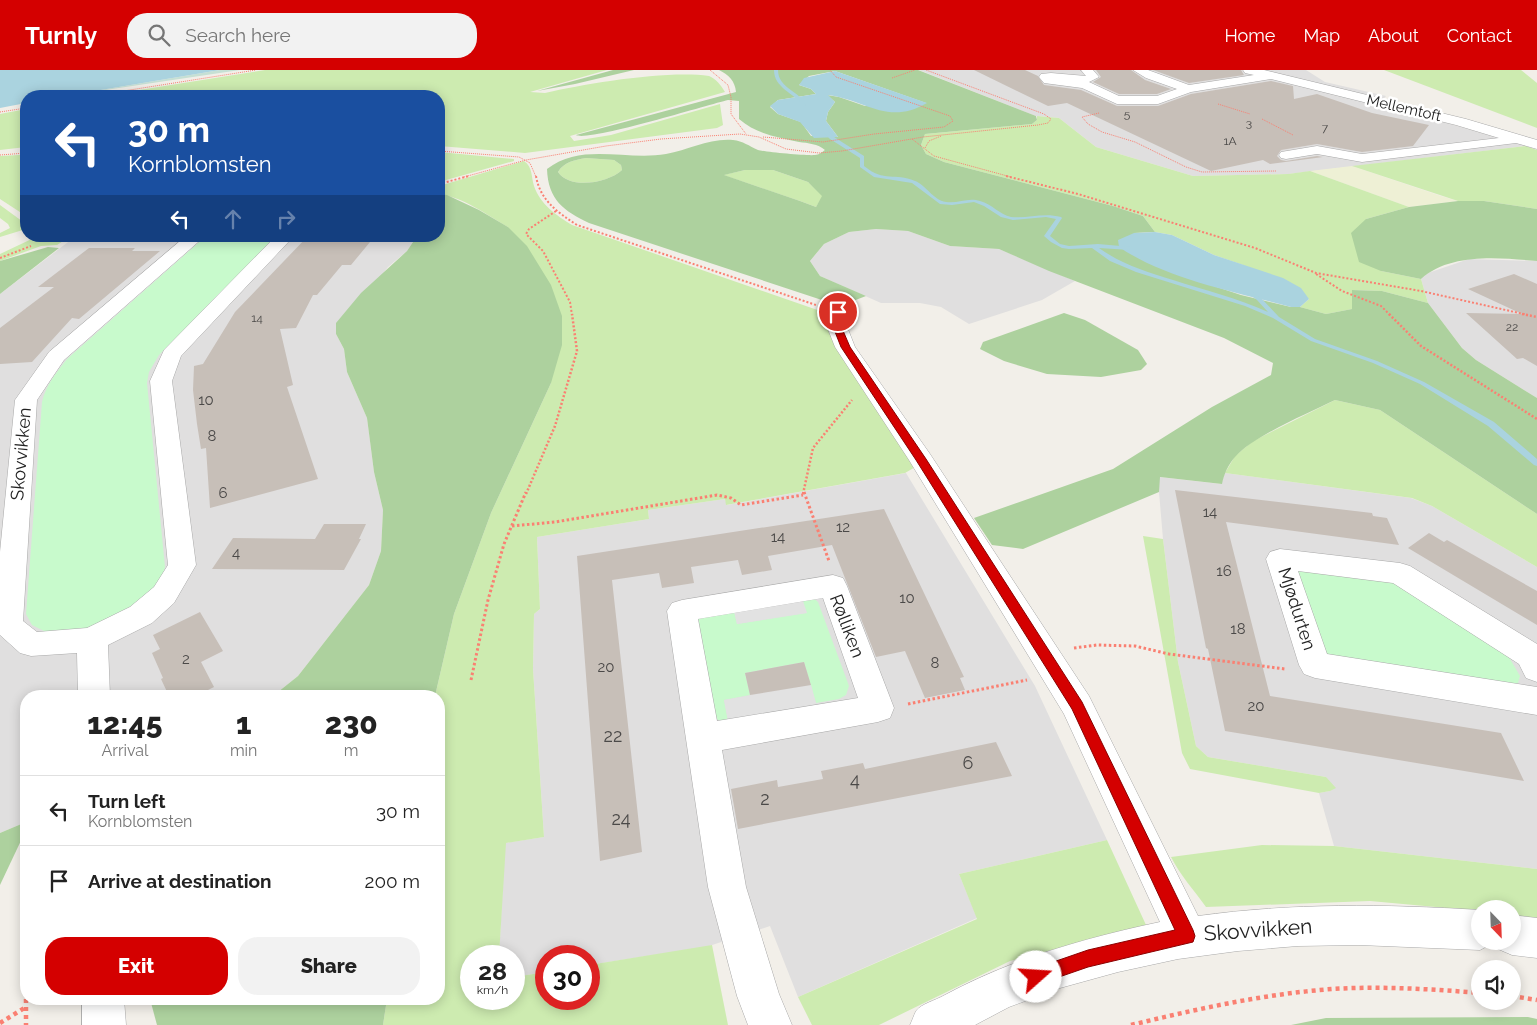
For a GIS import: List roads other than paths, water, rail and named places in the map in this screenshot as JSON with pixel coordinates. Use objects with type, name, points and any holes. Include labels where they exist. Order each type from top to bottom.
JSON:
[{"type":"street","name":"Mellemtoft","points":[[1087,70],[1093,77],[1088,80],[1053,75],[1045,77],[1048,80],[1085,85],[1117,100],[1158,100],[1188,89],[1218,84],[1257,72],[1324,90],[1408,108],[1537,145]]},
{"type":"street","points":[[1139,70],[1148,76],[1169,81],[1188,89]]},
{"type":"street","points":[[1295,70],[1308,74],[1321,83],[1324,90]]},
{"type":"street","points":[[1286,155],[1316,150],[1362,158],[1521,140]]},
{"type":"street","name":"Skovvikken","points":[[190,242],[56,356],[26,400],[8,624],[31,644],[66,643],[92,639],[141,615],[164,595],[182,565],[160,381],[171,354],[280,242]]},
{"type":"street","points":[[838,312],[834,319],[838,334],[921,459],[1077,706],[1187,936]]},
{"type":"street","name":"Mjødurten","points":[[1537,669],[1531,656],[1400,573],[1280,559],[1315,665],[1537,701]]},
{"type":"street","name":"Rølliken","points":[[704,738],[878,708],[833,586],[682,610],[727,887],[758,996],[770,1025]]},
{"type":"street","points":[[92,639],[94,690]]},
{"type":"street","name":"Skovvikken","points":[[932,1025],[1002,989],[1088,958],[1187,936],[1307,925],[1430,926],[1471,929]]},
{"type":"street","points":[[1521,935],[1537,938]]},
{"type":"street","points":[[103,1005],[104,1025]]},
{"type":"water","points":[[0,70],[220,70],[101,90],[20,90],[20,104],[0,108]]},
{"type":"water","points":[[835,71],[927,103],[913,109],[889,112],[828,95],[835,102],[828,112],[826,121],[838,137],[814,138],[800,122],[778,114],[770,106],[778,100],[816,94],[811,89],[799,85],[804,78]]},
{"type":"water","points":[[1155,232],[1172,235],[1214,255],[1283,278],[1301,288],[1309,299],[1300,307],[1291,307],[1225,290],[1158,268],[1119,247],[1118,240],[1134,233]]},
{"type":"waterway","points":[[776,70],[776,76],[781,85],[796,95],[805,105]]},
{"type":"waterway","points":[[825,131],[832,138],[862,157],[862,166],[876,176],[914,182],[942,203],[952,204],[974,201],[983,203],[1003,216],[1019,219],[1053,216],[1059,218],[1047,236],[1058,245],[1064,247],[1093,246]]},
{"type":"waterway","points":[[1093,246],[1130,248]]},
{"type":"waterway","points":[[1093,246],[1112,260],[1138,271],[1247,305],[1272,316]]},
{"type":"waterway","points":[[1249,292],[1259,299],[1277,318],[1313,340],[1375,362],[1422,383],[1491,424],[1537,463]]}]
